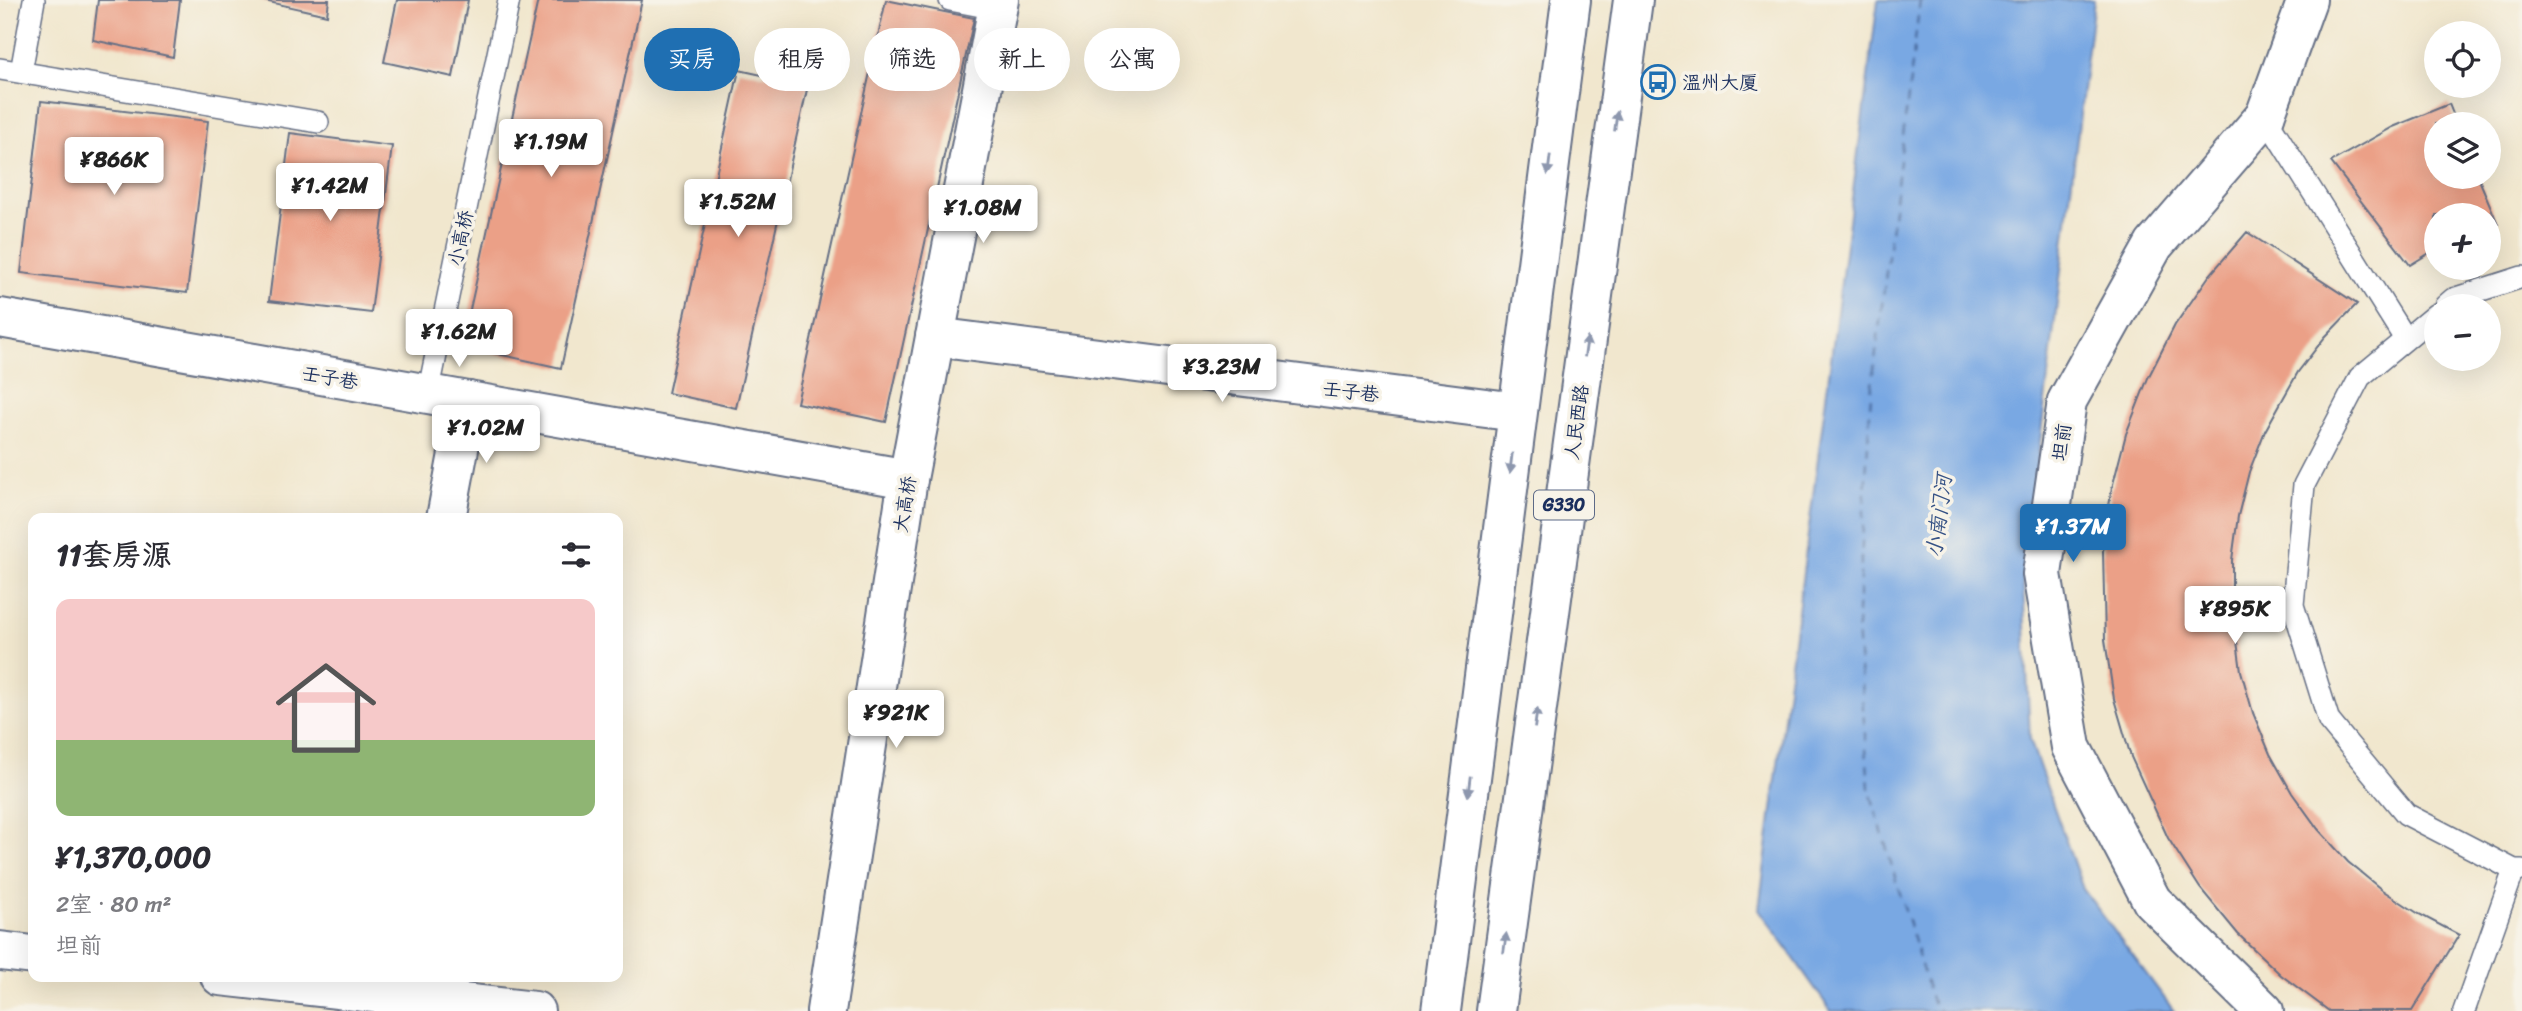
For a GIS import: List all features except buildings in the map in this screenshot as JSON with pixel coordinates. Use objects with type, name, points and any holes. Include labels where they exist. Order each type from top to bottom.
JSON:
[{"type":"main road","name":"G330","points":[[1441,1011],[1571,0]]},
{"type":"main road","name":"人民西路","points":[[1496,1011],[1633,0]]},
{"type":"main road","name":"坦前","points":[[2264,1011],[2152,901],[2071,747],[2042,575],[2067,401],[2154,245],[2265,116],[2307,0]]},
{"type":"main road","name":"大高桥","points":[[826,1011],[908,479],[998,4]]},
{"type":"main road","name":"壬子巷","points":[[0,318],[908,479]]},
{"type":"main road","name":"壬子巷","points":[[935,337],[1517,412]]},
{"type":"main road","points":[[447,513],[468,401]]},
{"type":"main road","points":[[0,951],[28,954]]},
{"type":"main road","points":[[322,982],[356,984],[535,1011]]},
{"type":"lane","points":[[34,0],[10,70],[318,122]]},
{"type":"lane","name":"小高桥","points":[[428,394],[509,0]]},
{"type":"lane","points":[[950,0],[998,4]]},
{"type":"lane","points":[[2265,116],[2405,339]]},
{"type":"lane","points":[[2469,294],[2522,277]]},
{"type":"lane","points":[[2424,323],[2360,377],[2304,485],[2293,605],[2329,721],[2406,814],[2518,870],[2464,1011]]},
{"type":"water","name":"小南门河","points":[[1878,0],[2094,0],[2023,581],[2030,740],[2083,889],[2174,1011],[1831,1011],[1759,909]]},
{"type":"ferry route","points":[[1920,0],[1871,393],[1857,628],[1869,788],[1931,999],[1940,1011]]},
{"type":"place","name":"温州大厦","points":[[1658,82]]}]
